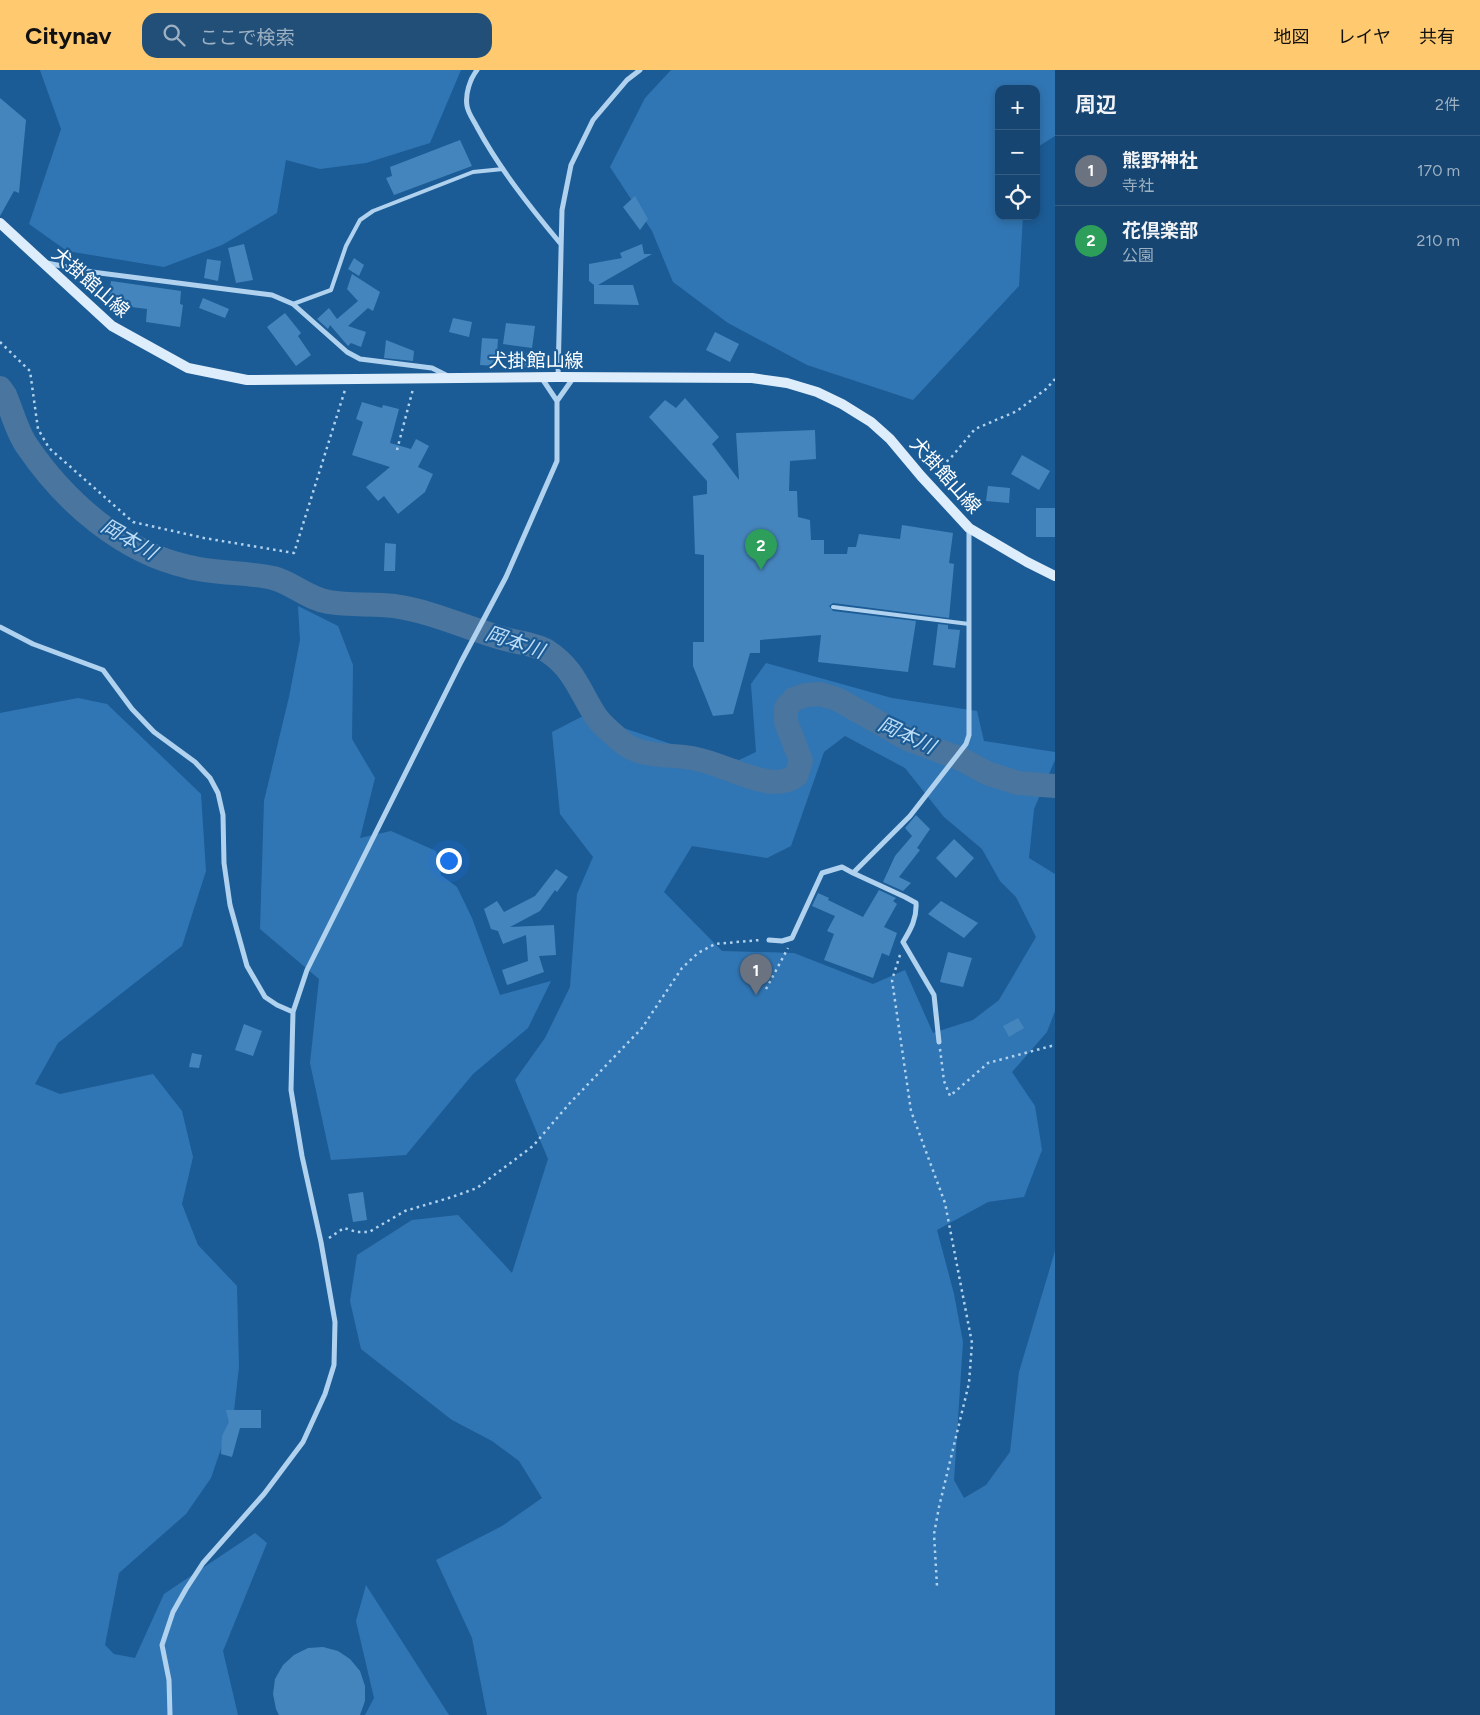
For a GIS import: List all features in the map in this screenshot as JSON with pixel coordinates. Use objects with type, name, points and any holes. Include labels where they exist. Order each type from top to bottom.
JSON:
[{"type":"main road","name":"犬掛館山線","points":[[0,223],[112,326],[188,368],[246,380],[541,377],[752,378],[787,383],[817,392],[842,404],[871,422],[890,439],[969,528],[1026,562],[1055,576]]},
{"type":"street","points":[[477,70],[470,80],[467,106],[486,144],[532,210],[560,243]]},
{"type":"street","points":[[558,377],[562,210],[571,165],[593,120],[627,80],[640,70]]},
{"type":"street","points":[[41,262],[92,272],[272,295],[293,304],[347,352],[360,359],[432,368],[450,378]]},
{"type":"street","points":[[170,1715],[169,1680],[162,1645],[173,1612],[203,1563],[264,1494],[303,1442],[325,1394],[334,1366],[335,1322],[291,1090],[293,1012],[307,970],[461,662],[506,577],[557,461],[557,401],[541,377]]},
{"type":"street","points":[[557,401],[574,377]]},
{"type":"street","points":[[853,873],[910,816],[966,744],[969,735],[969,528]]},
{"type":"street","points":[[0,627],[33,644],[103,670],[132,709],[154,732],[195,762],[210,778],[218,793],[224,815],[224,863],[230,905],[247,966],[265,997],[293,1012]]},
{"type":"street","points":[[770,940],[782,941],[792,938],[822,873],[842,867],[916,903],[913,924],[903,942],[934,995],[939,1042]]},
{"type":"lane","points":[[293,304],[331,290],[346,246],[360,220],[373,211],[473,172],[504,169]]},
{"type":"lane","points":[[834,607],[969,624]]},
{"type":"path","points":[[0,342],[30,371],[38,429],[49,448],[133,522],[204,538],[294,553],[348,379]]},
{"type":"path","points":[[398,450],[415,378]]},
{"type":"path","points":[[921,476],[949,460],[975,429],[1017,411],[1046,390],[1055,379]]},
{"type":"path","points":[[321,1242],[344,1228],[357,1232],[369,1232],[405,1211],[477,1188],[533,1146],[569,1104],[642,1028],[682,968],[698,953],[715,944],[770,940]]},
{"type":"path","points":[[903,942],[892,980],[911,1111],[945,1203],[972,1342],[969,1383],[934,1534],[937,1586]]},
{"type":"path","points":[[766,989],[787,950]]},
{"type":"path","points":[[939,1042],[944,1081],[950,1096],[988,1063],[1055,1045]]},
{"type":"shaded area","points":[[40,70],[461,70],[430,143],[366,163],[320,169],[286,160],[277,213],[222,245],[164,267],[67,251],[29,224],[61,129]]},
{"type":"shaded area","points":[[671,70],[1055,70],[1055,136],[1040,145],[1040,85],[995,85],[995,220],[1023,220],[1019,286],[913,400],[807,365],[728,323],[673,282],[652,231],[610,167],[645,98]]},
{"type":"shaded area","points":[[298,606],[338,626],[353,665],[352,739],[375,778],[360,838],[391,831],[436,851],[441,875],[457,887],[472,918],[500,995],[551,981],[528,1028],[473,1074],[406,1155],[331,1160],[310,1063],[319,979],[260,929],[264,801],[289,697],[300,640]]},
{"type":"shaded area","points":[[766,663],[892,698],[977,711],[984,741],[1055,752],[1055,760],[1034,809],[1029,858],[1055,874],[1055,1011],[1047,1032],[1012,1072],[1035,1106],[1042,1150],[1024,1197],[988,1202],[937,1230],[954,1294],[963,1342],[954,1480],[964,1498],[986,1485],[1010,1452],[1019,1372],[1055,1251],[1055,1715],[487,1715],[472,1638],[436,1560],[502,1526],[542,1498],[519,1461],[492,1441],[452,1420],[361,1349],[350,1301],[357,1255],[412,1220],[458,1215],[512,1273],[548,1159],[515,1080],[545,1038],[570,987],[577,894],[593,857],[560,814],[552,732],[585,715],[671,744],[739,760],[756,752],[751,684]],"holes":[[[845,736],[905,768],[944,817],[982,849],[1000,881],[1016,897],[1036,937],[999,1000],[973,1020],[933,1033],[905,970],[873,984],[794,953],[722,951],[664,892],[692,846],[767,858],[791,846],[824,752]]]},
{"type":"shaded area","points":[[78,698],[107,704],[201,794],[206,871],[182,946],[58,1043],[35,1084],[60,1094],[153,1074],[182,1111],[193,1157],[182,1204],[198,1245],[237,1286],[239,1367],[234,1411],[211,1478],[186,1514],[119,1573],[105,1645],[114,1654],[135,1658],[164,1594],[255,1533],[267,1543],[223,1651],[238,1715],[0,1715],[0,713]]},
{"type":"shaded area","points":[[366,1585],[449,1715],[365,1715],[374,1698],[356,1621]]},
{"type":"building","points":[[0,98],[26,120],[19,193],[14,191],[0,216]]},
{"type":"building","points":[[460,140],[472,166],[394,195],[386,178],[392,176],[390,167]]},
{"type":"building","points":[[635,196],[648,219],[640,230],[623,207]]},
{"type":"building","points":[[244,244],[253,280],[236,283],[228,248]]},
{"type":"building","points":[[642,244],[644,254],[652,254],[598,285],[633,285],[639,305],[594,304],[594,285],[589,281],[589,264],[622,258],[620,253]]},
{"type":"building","points":[[354,258],[364,265],[359,276],[348,269]]},
{"type":"building","points":[[207,259],[221,261],[218,281],[204,278]]},
{"type":"building","points":[[352,274],[380,292],[373,311],[368,308],[348,326],[366,332],[361,347],[351,343],[348,346],[330,325],[328,329],[317,319],[329,308],[337,319],[358,301],[347,289]]},
{"type":"building","points":[[111,281],[181,291],[180,304],[183,305],[180,327],[146,322],[147,309],[108,304]]},
{"type":"building","points":[[203,298],[229,309],[225,318],[199,308]]},
{"type":"building","points":[[285,313],[301,333],[298,336],[311,355],[296,366],[267,327]]},
{"type":"building","points":[[453,318],[472,322],[469,337],[449,332]]},
{"type":"building","points":[[506,323],[535,326],[532,348],[503,344]]},
{"type":"building","points":[[715,332],[739,344],[730,362],[706,350]]},
{"type":"building","points":[[482,338],[498,339],[496,366],[480,365]]},
{"type":"building","points":[[386,340],[414,351],[413,361],[384,358]]},
{"type":"building","points":[[526,353],[542,356],[539,370],[523,367]]},
{"type":"building","points":[[685,398],[719,437],[712,444],[739,480],[736,433],[815,430],[816,459],[790,461],[789,491],[797,491],[798,517],[810,520],[811,540],[824,540],[824,554],[847,554],[848,547],[856,547],[859,534],[900,539],[902,525],[953,533],[949,563],[954,564],[949,618],[833,603],[829,606],[833,611],[916,621],[908,672],[818,662],[821,635],[760,640],[760,653],[750,653],[733,714],[713,716],[693,666],[693,642],[704,642],[704,555],[695,554],[693,496],[707,494],[707,481],[649,417],[665,400],[676,408]]},
{"type":"building","points":[[362,402],[382,408],[383,405],[399,409],[390,443],[411,449],[416,439],[429,446],[418,467],[433,474],[425,492],[398,514],[384,496],[378,501],[366,487],[390,467],[352,455],[363,422],[356,419]]},
{"type":"building","points":[[1022,455],[1050,471],[1039,490],[1011,474]]},
{"type":"building","points":[[988,486],[1010,488],[1009,503],[986,501]]},
{"type":"building","points":[[1036,508],[1055,508],[1055,537],[1036,537]]},
{"type":"building","points":[[385,543],[396,544],[395,571],[384,571]]},
{"type":"building","points":[[938,624],[948,625],[948,629],[960,630],[955,668],[933,665]]},
{"type":"building","points":[[916,815],[930,829],[917,848],[920,850],[899,877],[911,883],[903,891],[883,882],[895,856],[912,836],[905,828]]},
{"type":"building","points":[[954,839],[974,858],[956,878],[936,858]]},
{"type":"building","points":[[556,869],[568,877],[557,892],[555,890],[540,911],[510,927],[554,925],[556,955],[539,956],[544,972],[507,985],[502,970],[528,961],[526,935],[503,944],[498,931],[491,929],[484,909],[497,901],[504,912],[535,896]]},
{"type":"building","points":[[879,890],[896,898],[893,901],[897,904],[884,927],[897,933],[889,956],[882,953],[873,978],[824,960],[834,934],[827,931],[835,916],[812,906],[818,893],[863,917]]},
{"type":"building","points":[[941,901],[978,923],[964,938],[928,914]]},
{"type":"building","points":[[948,952],[972,958],[963,987],[940,982]]},
{"type":"building","points":[[1018,1018],[1024,1028],[1009,1037],[1003,1026]]},
{"type":"building","points":[[244,1024],[262,1031],[253,1056],[235,1050]]},
{"type":"building","points":[[192,1053],[202,1055],[199,1068],[189,1067]]},
{"type":"building","points":[[363,1192],[367,1220],[353,1222],[348,1194]]},
{"type":"building","points":[[226,1410],[261,1410],[261,1428],[240,1428],[232,1457],[221,1454],[222,1436],[229,1422]]},
{"type":"building","points":[[323,1647],[338,1651],[350,1659],[360,1671],[365,1686],[365,1701],[360,1715],[279,1715],[273,1694],[275,1679],[283,1665],[294,1655],[308,1648]]},
{"type":"waterway","name":"岡本川","points":[[0,388],[5,395],[23,440],[42,467],[77,505],[118,537],[164,560],[189,567],[273,578],[287,583],[314,598],[329,602],[407,608],[547,651],[571,674],[602,724],[621,741],[636,750],[645,753],[702,760],[764,781],[777,782],[788,780],[796,776],[801,761],[786,722],[786,708],[794,699],[806,695],[820,694],[837,699],[908,739],[961,759],[987,773],[1018,783],[1055,786]]},
{"type":"place","name":"花倶楽部","points":[[761,570]]},
{"type":"place","name":"熊野神社","points":[[756,995]]}]
